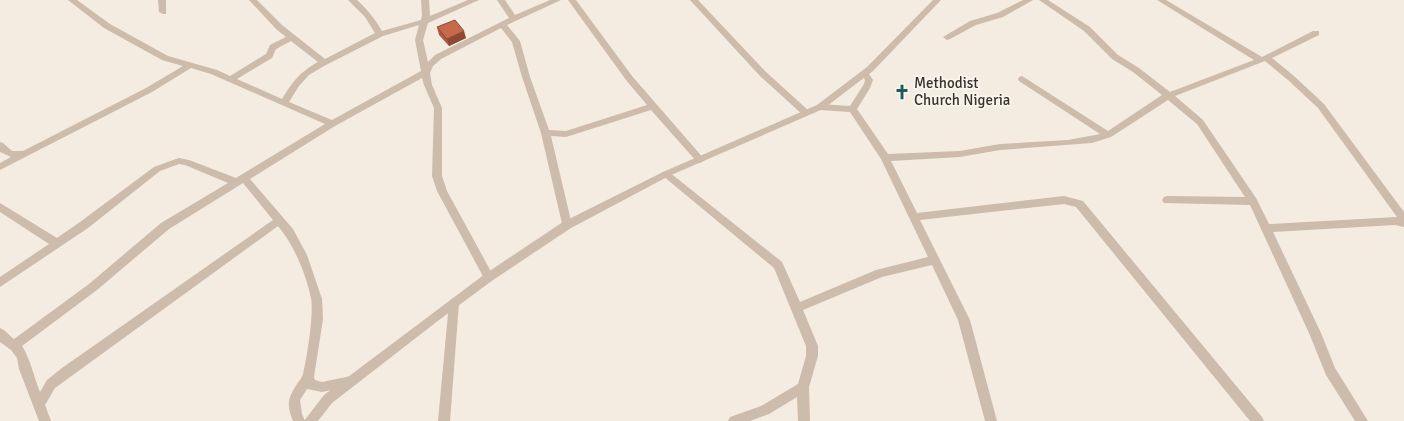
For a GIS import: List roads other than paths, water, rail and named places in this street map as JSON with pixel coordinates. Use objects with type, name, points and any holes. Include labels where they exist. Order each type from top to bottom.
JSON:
[{"type":"street","points":[[72,0],[107,26],[164,58],[214,72],[332,124]]},
{"type":"street","points":[[162,0],[163,12]]},
{"type":"street","points":[[252,0],[279,27],[324,62]]},
{"type":"street","points":[[352,0],[364,9],[370,16],[380,34]]},
{"type":"street","points":[[425,0],[426,15],[419,40],[428,85],[438,108],[437,176],[442,191],[489,277]]},
{"type":"street","points":[[284,103],[296,84],[306,73],[324,62],[380,34],[425,21],[475,0]]},
{"type":"street","points":[[501,0],[514,19]]},
{"type":"street","points":[[14,345],[93,287],[165,226],[332,124],[426,72],[429,65],[438,57],[543,5],[557,0]]},
{"type":"street","points":[[572,0],[629,78],[700,160]]},
{"type":"street","points":[[694,0],[764,74],[806,113]]},
{"type":"street","points":[[310,421],[328,399],[351,381],[489,277],[567,225],[666,174],[820,107],[864,73],[936,0]]},
{"type":"street","points":[[947,37],[973,23],[1000,15],[1029,0]]},
{"type":"street","points":[[1043,0],[1087,29],[1115,57],[1136,70],[1190,112],[1200,122],[1253,201],[1315,333],[1330,371],[1362,421]]},
{"type":"street","points":[[1161,0],[1264,59],[1291,78],[1321,106],[1404,222]]},
{"type":"street","points":[[502,25],[516,41],[526,77],[546,133],[567,225]]},
{"type":"street","points":[[885,158],[960,154],[1000,147],[1092,140],[1108,135],[1168,96],[1264,59],[1316,33]]},
{"type":"street","points":[[230,79],[269,56],[273,47],[292,37]]},
{"type":"street","points":[[0,167],[149,90],[190,65]]},
{"type":"street","points":[[864,73],[869,80],[868,88],[855,101],[853,109],[885,158],[964,320],[991,421]]},
{"type":"street","points":[[1022,79],[1108,135]]},
{"type":"street","points":[[546,133],[566,134],[653,106]]},
{"type":"street","points":[[820,107],[853,109]]},
{"type":"street","points":[[1,151],[12,155],[25,154]]},
{"type":"street","points":[[0,283],[84,225],[157,169],[170,163],[179,161],[186,162],[240,180],[290,232],[302,255],[317,299],[317,319],[308,377],[310,385],[322,387],[351,381]]},
{"type":"street","points":[[666,174],[778,265],[812,346],[812,356],[803,387],[804,421]]},
{"type":"street","points":[[914,217],[1064,200],[1079,204],[1258,421]]},
{"type":"street","points":[[1167,200],[1253,201]]},
{"type":"street","points":[[0,207],[56,243]]},
{"type":"street","points":[[38,405],[51,384],[66,372],[280,220]]},
{"type":"street","points":[[1267,228],[1395,221],[1404,222]]},
{"type":"street","points":[[797,308],[880,273],[935,260]]},
{"type":"street","points":[[444,421],[454,303]]},
{"type":"street","points":[[0,333],[3,338],[14,345],[22,356],[25,369],[45,421]]},
{"type":"street","points":[[299,421],[296,414],[294,399],[308,377]]},
{"type":"street","points":[[734,421],[765,410],[803,387]]},
{"type":"place","name":"Methodist Church Nigeria","points":[[902,92]]}]
